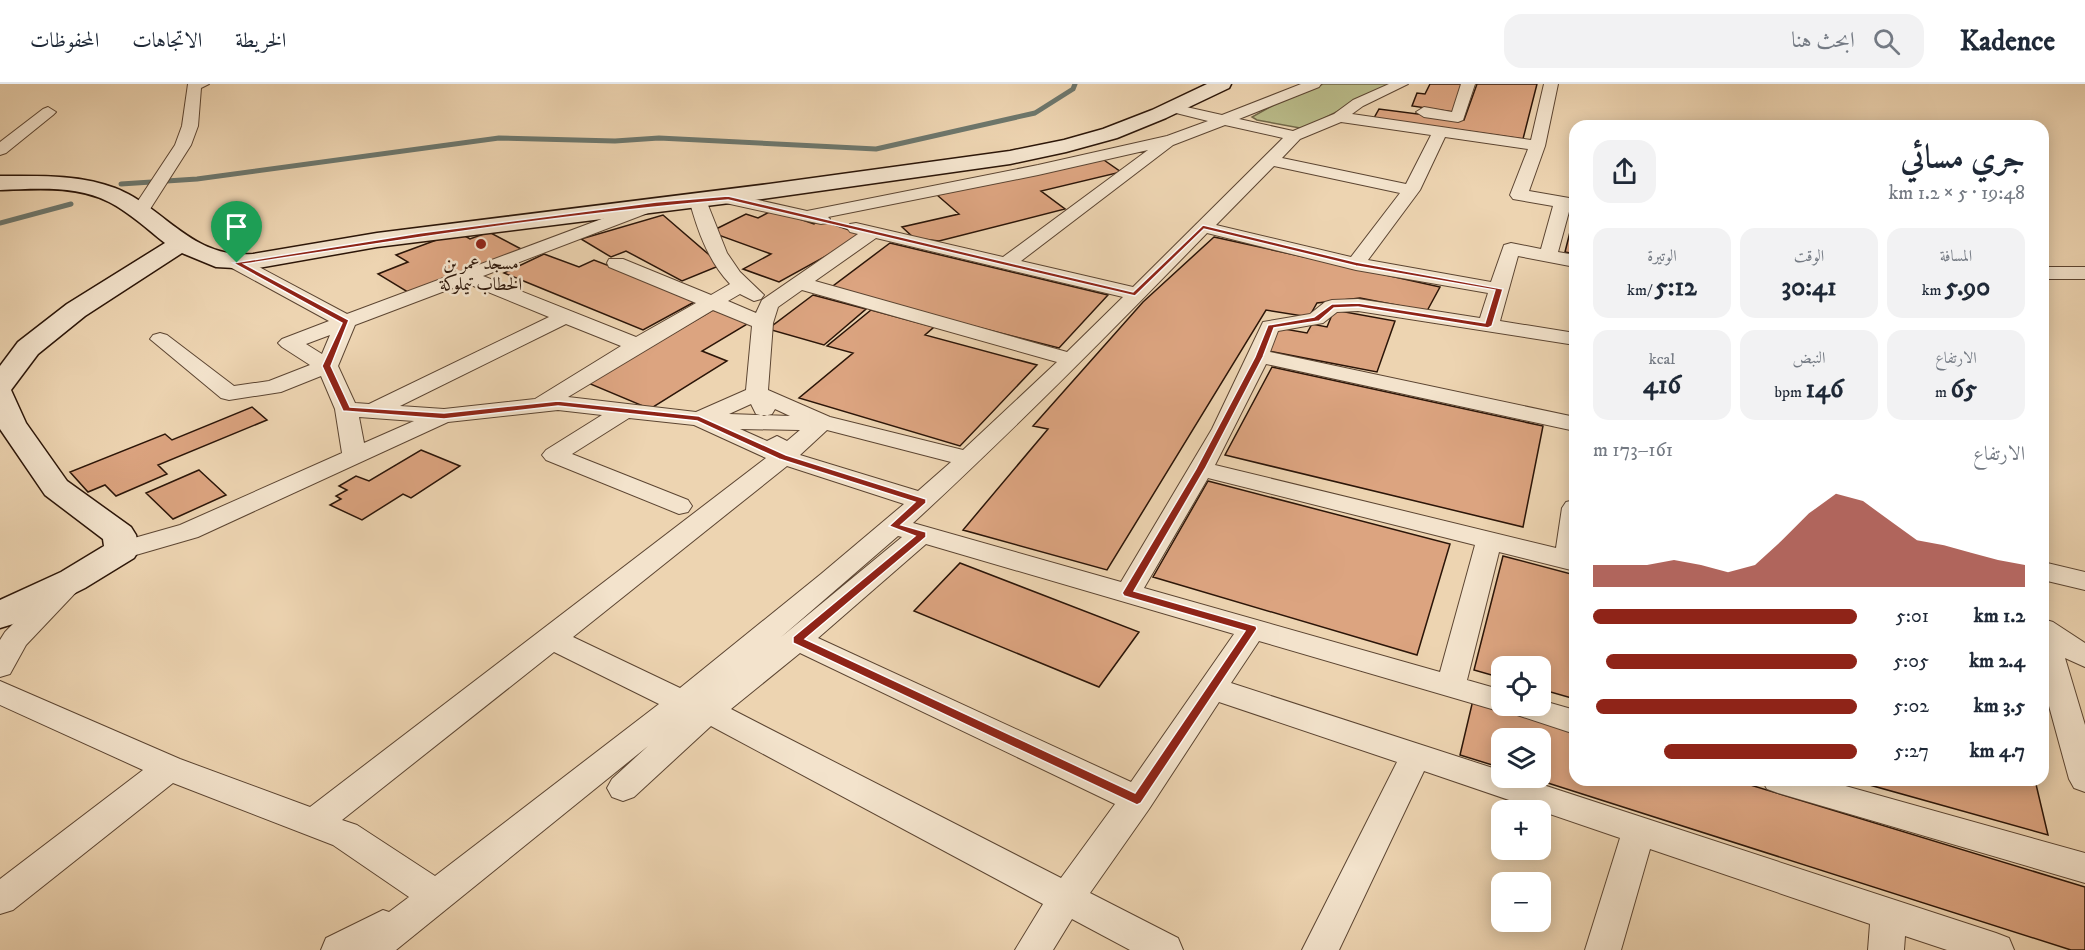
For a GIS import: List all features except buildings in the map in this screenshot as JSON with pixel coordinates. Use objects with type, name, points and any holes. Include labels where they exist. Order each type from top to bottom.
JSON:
[{"type":"street","points":[[139,213],[183,145],[197,84]]},
{"type":"street","points":[[0,183],[78,186],[117,197],[181,243],[212,259],[237,263],[342,245],[656,204],[728,198],[1037,152],[1097,138],[1173,108],[1222,84]]},
{"type":"street","points":[[806,216],[1173,140],[1314,84]]},
{"type":"street","points":[[622,788],[695,706],[969,459],[1294,136],[1339,117],[1358,103],[1401,84]]},
{"type":"street","points":[[1414,111],[1458,117],[1468,84]]},
{"type":"street","points":[[1548,256],[1569,203],[1519,195],[1537,146],[1551,84]]},
{"type":"street","points":[[1358,103],[1391,108]]},
{"type":"street","points":[[1173,108],[1294,136]]},
{"type":"street","points":[[0,150],[48,112]]},
{"type":"street","points":[[1339,117],[1537,146]]},
{"type":"street","points":[[1356,264],[1411,190],[1440,132]]},
{"type":"street","points":[[1007,263],[1173,140]]},
{"type":"street","points":[[1270,160],[1411,190]]},
{"type":"street","points":[[728,198],[1135,294]]},
{"type":"street","points":[[698,199],[705,230],[740,286],[766,314]]},
{"type":"street","points":[[354,456],[346,409],[327,366],[290,343],[656,204]]},
{"type":"street","points":[[1203,227],[1356,264],[1499,289]]},
{"type":"street","points":[[783,457],[757,393],[766,314],[799,283],[873,232]]},
{"type":"street","points":[[0,384],[28,348],[76,310],[181,243]]},
{"type":"street","points":[[1488,326],[1511,249],[1569,260]]},
{"type":"street","points":[[237,263],[346,322]]},
{"type":"street","points":[[616,264],[714,302],[766,314]]},
{"type":"street","points":[[2049,273],[2085,273]]},
{"type":"street","points":[[466,276],[637,345]]},
{"type":"street","points":[[799,283],[1070,359]]},
{"type":"street","points":[[541,405],[637,345],[740,286]]},
{"type":"street","points":[[1128,593],[1201,469],[1259,357],[1270,326],[1317,319],[1332,306],[1358,305],[1569,338]]},
{"type":"street","points":[[375,409],[566,316]]},
{"type":"street","points":[[160,339],[229,393],[273,387],[327,366],[346,322]]},
{"type":"street","points":[[1259,357],[1569,423]]},
{"type":"street","points":[[699,419],[757,393],[822,422],[969,459]]},
{"type":"street","points":[[0,395],[11,423],[56,488],[119,535],[122,550]]},
{"type":"street","points":[[346,409],[375,409],[444,416],[558,403],[699,419],[770,424],[822,422]]},
{"type":"street","points":[[624,411],[554,455],[679,506]]},
{"type":"street","points":[[0,615],[73,580],[122,550],[189,531],[444,416]]},
{"type":"street","points":[[699,419],[783,457],[922,501]]},
{"type":"street","points":[[314,823],[783,457],[822,422]]},
{"type":"street","points":[[1201,469],[1569,561]]},
{"type":"street","points":[[894,526],[1491,697]]},
{"type":"street","points":[[369,950],[436,896],[695,706],[797,640],[922,534]]},
{"type":"street","points":[[1452,686],[1490,541]]},
{"type":"street","points":[[2049,572],[2085,581]]},
{"type":"street","points":[[0,666],[15,639],[73,580]]},
{"type":"street","points":[[1034,950],[1067,897],[1137,800],[1252,629]]},
{"type":"street","points":[[2049,635],[2085,657]]},
{"type":"street","points":[[552,639],[695,706],[1067,897],[1165,950]]},
{"type":"street","points":[[797,640],[1137,800]]},
{"type":"street","points":[[2049,652],[2085,779]]},
{"type":"street","points":[[1213,688],[1996,950]]},
{"type":"street","points":[[0,692],[169,768],[345,835],[436,896]]},
{"type":"street","points":[[1551,715],[1569,720]]},
{"type":"street","points":[[1320,950],[1416,755]]},
{"type":"street","points":[[0,899],[169,768]]},
{"type":"street","points":[[1830,788],[2085,868]]},
{"type":"street","points":[[1604,950],[1639,830]]},
{"type":"street","points":[[339,950],[436,896]]},
{"type":"street","points":[[1886,950],[1889,914]]},
{"type":"green space","points":[[1323,84],[1391,84],[1307,127],[1300,128],[1257,120],[1252,117],[1281,101]]},
{"type":"waterway","points":[[121,184],[197,179],[499,138],[615,141],[659,138],[876,149],[1035,113],[1073,89],[1075,84]]},
{"type":"waterway","points":[[0,223],[71,204]]},
{"type":"place","name":"مسجد عمر بن الخطاب تيملوكة","points":[[481,244]]},
{"type":"route","points":[[728,198],[1135,294],[1203,227],[1356,264],[1499,289],[1488,326],[1358,305],[1332,306],[1317,319],[1270,326],[1259,357],[1201,469],[1128,593],[1252,629],[1137,800],[797,640],[922,534],[894,526],[922,501],[783,457],[699,419],[558,403],[444,416],[375,409],[346,409],[327,366],[346,322],[237,263],[342,245],[656,204],[728,198]]}]
